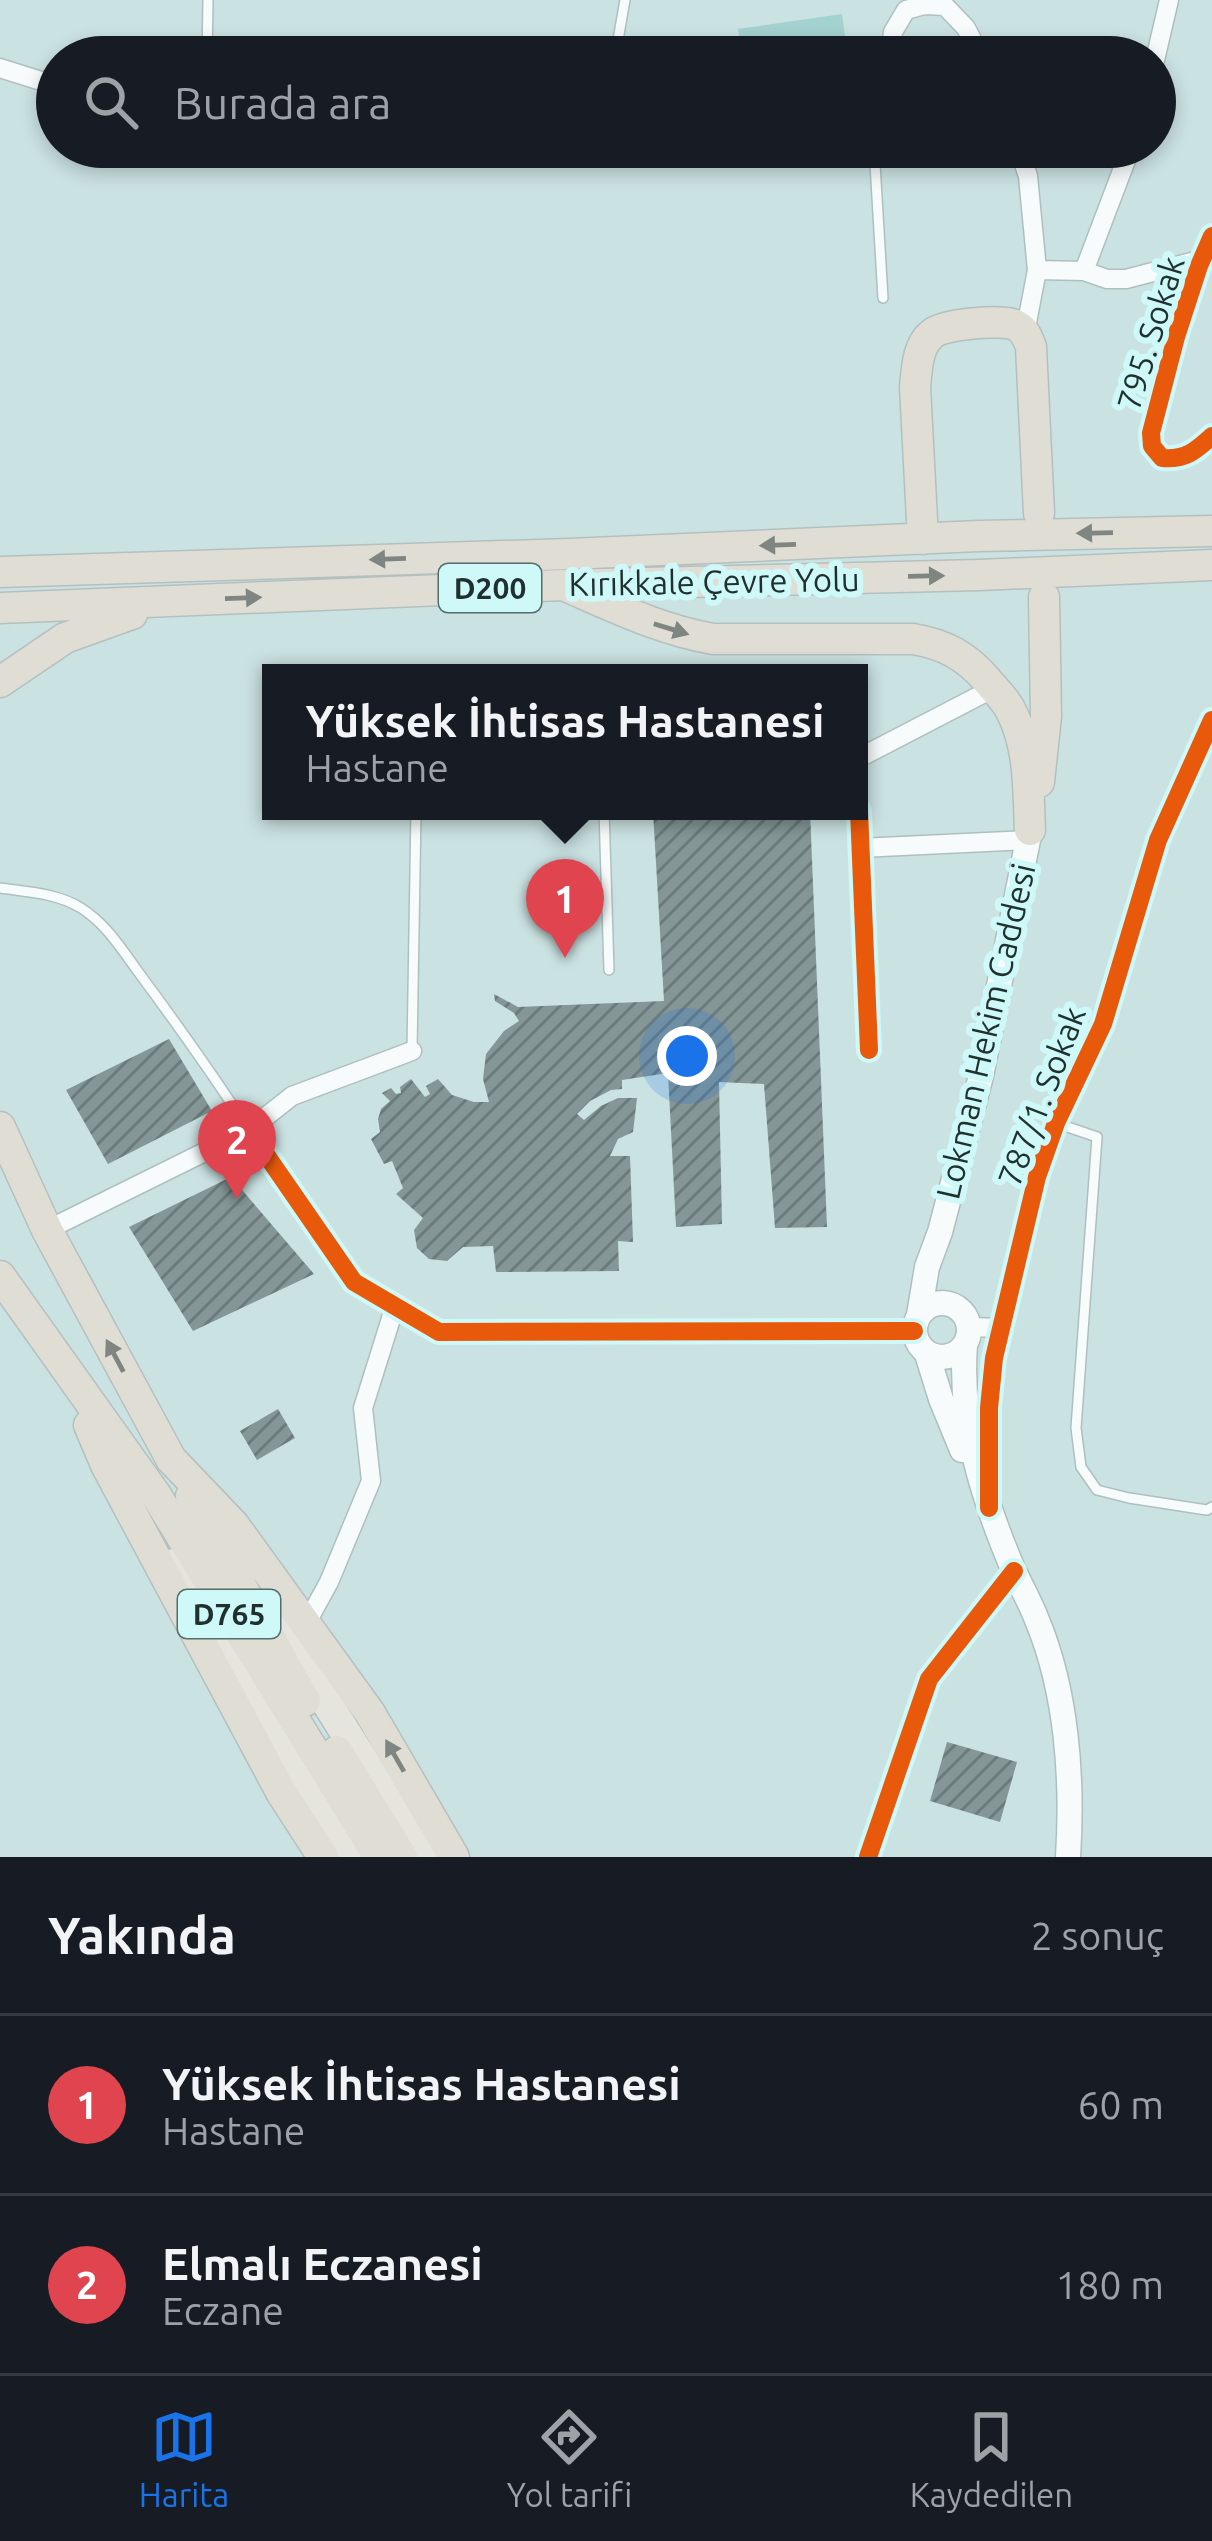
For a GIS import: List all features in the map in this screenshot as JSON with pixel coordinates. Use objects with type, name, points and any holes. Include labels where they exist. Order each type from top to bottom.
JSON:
[{"type":"highway","points":[[923,538],[915,387],[923,344],[935,330],[1014,324],[1025,333],[1031,347],[1039,513]]},
{"type":"highway","name":"Kırıkkale Çevre Yolu","points":[[0,572],[1212,530]]},
{"type":"highway","name":"Kırıkkale Çevre Yolu","points":[[0,608],[1212,566]]},
{"type":"highway","points":[[562,585],[666,629],[699,637],[890,637],[935,643],[957,653],[1009,705],[1020,731],[1027,759],[1029,835]]},
{"type":"highway","points":[[1029,835],[1045,740],[1044,597]]},
{"type":"highway","points":[[0,682],[65,638],[173,601]]},
{"type":"highway","points":[[994,688],[1019,682],[1045,657]]},
{"type":"highway","points":[[0,1126],[46,1230]]},
{"type":"highway","points":[[0,1152],[171,1459],[234,1525],[370,1713],[454,1857]]},
{"type":"highway","points":[[0,1254],[69,1377],[106,1465],[280,1792],[323,1857]]},
{"type":"highway","name":"D765","points":[[0,1276],[156,1495],[379,1857]]},
{"type":"highway","name":"D765","points":[[171,1459],[311,1712],[402,1857]]},
{"type":"main road","points":[[171,1459],[424,1856]]},
{"type":"main road","points":[[106,1465],[160,1541],[351,1857]]},
{"type":"street","points":[[1161,36],[1169,0]]},
{"type":"street","points":[[893,36],[906,10],[924,4],[945,6],[970,36]]},
{"type":"street","points":[[0,68],[36,79]]},
{"type":"street","points":[[1025,168],[1037,270],[1025,333]]},
{"type":"street","points":[[1084,271],[1123,168]]},
{"type":"street","name":"795. Sokak","points":[[1212,236],[1176,338],[1151,433],[1152,446],[1162,458],[1176,459],[1190,456],[1212,436]]},
{"type":"street","points":[[1037,270],[1084,271],[1126,279],[1203,259]]},
{"type":"street","points":[[868,753],[994,688]]},
{"type":"street","name":"787/1. Sokak","points":[[985,1496],[994,1358],[1037,1177],[1056,1123],[1103,1024],[1158,840],[1212,720]]},
{"type":"street","points":[[859,820],[868,1050]]},
{"type":"street","points":[[860,848],[1029,835]]},
{"type":"street","name":"Lokman Hekim Caddesi","points":[[917,1323],[927,1267],[981,1076],[1029,835]]},
{"type":"street","points":[[46,1230],[249,1130],[292,1096],[412,1051]]},
{"type":"street","points":[[249,1130],[355,1282],[439,1332],[917,1323]]},
{"type":"street","points":[[940,1232],[942,1280],[950,1304],[964,1315],[966,1413],[985,1496]]},
{"type":"street","points":[[950,1304],[932,1305],[917,1323],[920,1347],[927,1354],[959,1444],[1038,1622],[1056,1681],[1066,1752],[1068,1857]]},
{"type":"street","points":[[306,1624],[329,1582],[370,1481],[363,1408],[395,1306]]},
{"type":"street","points":[[927,1354],[954,1355],[967,1336],[1001,1328]]},
{"type":"street","points":[[868,1857],[929,1679],[1014,1571]]},
{"type":"lane","points":[[207,36],[208,0]]},
{"type":"lane","points":[[619,36],[625,0]]},
{"type":"lane","points":[[875,168],[883,298]]},
{"type":"lane","points":[[412,1051],[416,820]]},
{"type":"lane","points":[[604,820],[609,970]]},
{"type":"lane","points":[[0,888],[48,895],[76,904],[93,916],[165,1008],[249,1130]]},
{"type":"lane","points":[[1056,1123],[1097,1137],[1076,1428],[1081,1467],[1096,1490],[1207,1510],[1212,1507]]},
{"type":"shaded area","points":[[842,14],[845,36],[739,36],[738,29]]},
{"type":"building","points":[[654,820],[810,820],[827,1227],[775,1228],[764,1084],[719,1082],[722,1224],[676,1227],[668,1073],[622,1080],[622,1089],[590,1101],[577,1114],[584,1120],[618,1098],[637,1098],[633,1132],[618,1139],[610,1156],[630,1156],[633,1242],[618,1241],[619,1271],[496,1272],[493,1246],[463,1247],[447,1261],[429,1259],[417,1248],[414,1230],[423,1218],[396,1194],[403,1188],[392,1161],[384,1164],[371,1139],[380,1132],[381,1109],[390,1101],[382,1093],[391,1088],[401,1093],[400,1087],[411,1079],[425,1097],[430,1094],[426,1086],[438,1079],[452,1095],[489,1102],[483,1079],[486,1054],[519,1021],[495,1001],[494,994],[518,1007],[664,1001]]},
{"type":"building","points":[[169,1039],[212,1111],[108,1164],[66,1090]]},
{"type":"building","points":[[231,1177],[314,1274],[193,1331],[129,1227]]},
{"type":"building","points":[[278,1409],[295,1438],[257,1460],[240,1431]]},
{"type":"building","points":[[947,1742],[1017,1762],[1000,1822],[930,1801]]},
{"type":"cycle path","points":[[1212,236],[1176,337],[1151,433],[1152,446],[1162,458],[1190,453],[1212,436]]},
{"type":"cycle path","points":[[989,1508],[994,1358],[1037,1177],[1056,1123],[1103,1024],[1158,840],[1212,720]]},
{"type":"cycle path","points":[[859,820],[869,1050]]},
{"type":"cycle path","points":[[249,1130],[354,1282],[439,1332],[914,1331]]},
{"type":"cycle path","points":[[868,1857],[929,1679],[1014,1571]]},
{"type":"place","name":"Yüksek İhtisas Hastanesi","points":[[565,958]]},
{"type":"place","name":"Elmalı Eczanesi","points":[[237,1199]]}]
